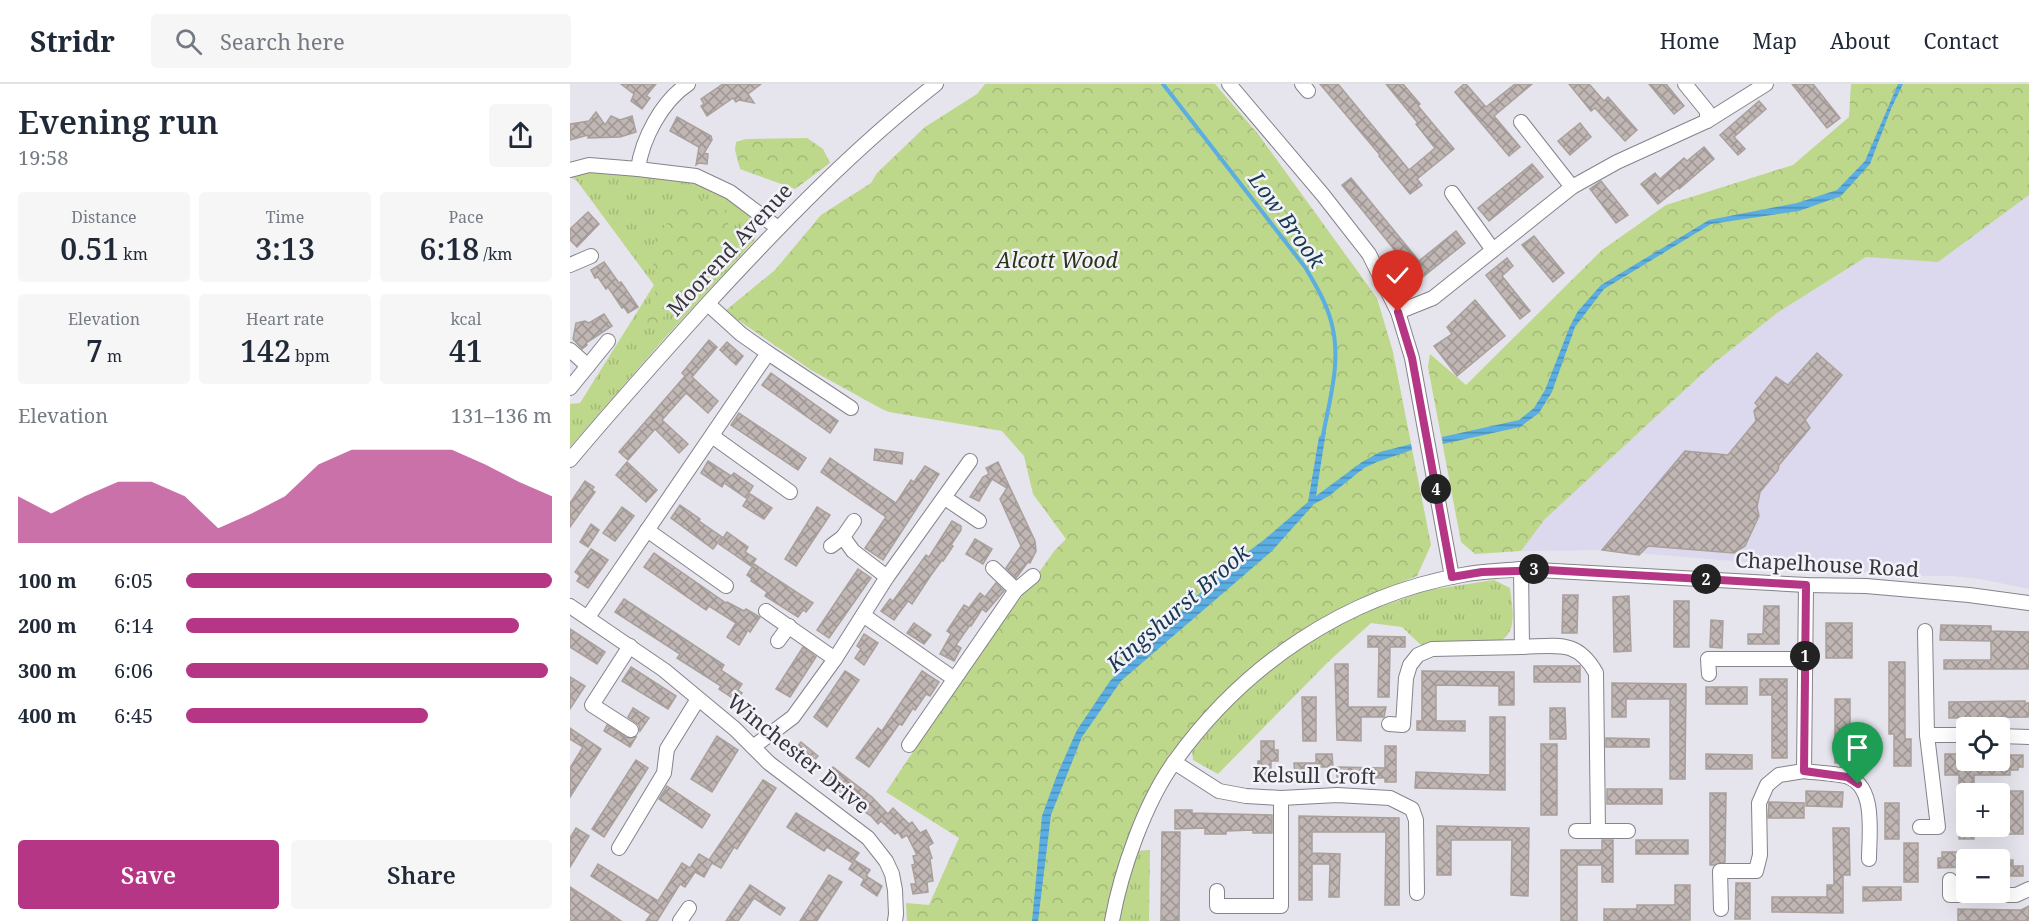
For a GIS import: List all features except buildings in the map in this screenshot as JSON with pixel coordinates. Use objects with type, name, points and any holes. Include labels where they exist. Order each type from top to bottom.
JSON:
[{"type":"street","points":[[638,169],[645,140],[668,101],[688,84]]},
{"type":"street","name":"Moorend Avenue","points":[[570,460],[658,356],[778,228],[828,177],[910,104],[936,84]]},
{"type":"street","points":[[1229,84],[1370,254],[1398,312],[1412,358],[1452,577]]},
{"type":"street","points":[[1685,84],[1707,111],[1707,121]]},
{"type":"street","points":[[1398,312],[1433,298],[1572,187],[1617,162],[1707,121],[1766,84]]},
{"type":"street","points":[[1521,122],[1572,187]]},
{"type":"street","points":[[570,170],[589,165],[696,176],[730,192],[778,228]]},
{"type":"street","points":[[1452,193],[1493,250]]},
{"type":"street","points":[[570,265],[591,256]]},
{"type":"street","points":[[708,304],[741,334],[851,408]]},
{"type":"street","points":[[570,388],[608,341]]},
{"type":"street","points":[[570,350],[588,366]]},
{"type":"street","points":[[588,617],[768,353]]},
{"type":"street","points":[[712,436],[790,492]]},
{"type":"street","points":[[753,747],[793,717],[835,658],[887,577],[970,460]]},
{"type":"street","points":[[945,498],[979,521]]},
{"type":"street","points":[[831,546],[843,537],[854,521]]},
{"type":"street","points":[[647,530],[726,586]]},
{"type":"street","points":[[843,537],[853,551],[887,577]]},
{"type":"street","points":[[993,568],[1016,590]]},
{"type":"street","points":[[1521,569],[1522,647]]},
{"type":"street","name":"Chapelhouse Road","points":[[1112,921],[1116,899],[1130,854],[1155,797],[1174,762],[1232,694],[1276,656],[1324,624],[1350,610],[1416,586],[1482,572],[1521,569],[1878,587],[2029,603]]},
{"type":"street","points":[[909,745],[953,678],[1016,590],[1033,576]]},
{"type":"street","points":[[1804,771],[1806,585]]},
{"type":"street","name":"Winchester Drive","points":[[570,606],[664,670],[735,729],[769,763],[868,838],[886,861],[892,874],[897,914],[895,921]]},
{"type":"street","points":[[766,611],[835,658]]},
{"type":"street","points":[[863,615],[953,678]]},
{"type":"street","points":[[778,641],[789,626]]},
{"type":"street","points":[[1920,828],[1938,827],[1927,735],[1925,631]]},
{"type":"street","points":[[630,646],[592,705],[631,730]]},
{"type":"street","points":[[1389,724],[1403,724],[1406,678],[1410,665],[1418,655],[1432,649],[1556,646],[1581,652],[1590,661],[1596,673],[1598,830]]},
{"type":"street","points":[[1708,674],[1708,658],[1805,659]]},
{"type":"street","points":[[619,848],[664,773],[667,749],[698,699]]},
{"type":"street","points":[[1927,735],[1956,735]]},
{"type":"street","points":[[2010,736],[2029,737]]},
{"type":"street","name":"Kelsull Croft","points":[[1174,762],[1219,790],[1246,796],[1281,798],[1336,795],[1390,798],[1412,809],[1416,820],[1418,893]]},
{"type":"street","points":[[1721,909],[1720,871],[1756,871],[1760,855],[1759,803],[1767,785],[1779,775],[1804,771],[1847,777],[1858,784],[1869,801],[1869,859]]},
{"type":"street","points":[[1217,891],[1217,906],[1281,906],[1281,798]]},
{"type":"street","points":[[1576,831],[1628,831]]},
{"type":"street","points":[[1950,880],[1950,895],[2016,895],[2029,889]]},
{"type":"street","points":[[680,921],[688,908]]},
{"type":"shaded area","points":[[2029,195],[2029,589],[1952,576],[1909,576],[1602,550],[1521,551],[1545,519],[1713,364],[1777,313],[1866,257],[1938,262]]},
{"type":"green space","name":"Alcott Wood","points":[[985,84],[1215,84],[1258,134],[1377,298],[1393,352],[1431,545],[1417,576],[1350,603],[1277,646],[1214,703],[1166,762],[1131,833],[1109,898],[1105,921],[907,921],[906,903],[929,905],[959,838],[886,792],[964,676],[1055,550],[1066,539],[1033,494],[1024,456],[1002,431],[882,409],[811,370],[725,311],[775,270],[821,215],[871,183],[877,173],[925,127],[977,94]]},
{"type":"green space","points":[[1851,84],[2029,84],[2029,195],[1938,262],[1866,257],[1777,313],[1713,364],[1545,519],[1521,551],[1475,554],[1461,542],[1428,367],[1430,354],[1466,385],[1602,250],[1666,205],[1793,165],[1849,117]]},
{"type":"green space","points":[[807,138],[823,149],[830,163],[795,189],[740,169],[735,150],[736,142],[746,139]]},
{"type":"green space","points":[[597,171],[666,178],[706,188],[744,210],[754,223],[755,235],[754,241],[663,340],[570,447],[570,404],[580,403],[654,285],[577,181],[571,177]]},
{"type":"green space","points":[[704,198],[724,208],[730,229],[729,246],[698,269],[655,329],[643,319],[659,283],[651,258],[655,239],[680,207]]},
{"type":"green space","points":[[1494,580],[1510,588],[1513,619],[1505,638],[1498,642],[1421,645],[1402,627],[1371,623],[1328,662],[1218,774],[1193,760],[1192,750],[1232,703],[1266,671],[1312,639],[1361,613],[1429,590]]},
{"type":"green space","points":[[1150,850],[1149,921],[1118,921],[1135,851]]},
{"type":"water","points":[[1898,84],[1903,84],[1870,164],[1841,196],[1799,211],[1711,224],[1604,289],[1575,327],[1552,392],[1539,413],[1520,427],[1443,444],[1442,437],[1519,420],[1534,408],[1545,390],[1578,311],[1601,285],[1709,220],[1797,203],[1837,190],[1865,161]]},
{"type":"water","points":[[1326,431],[1316,496],[1362,462],[1380,452],[1411,444],[1412,450],[1364,468],[1329,496],[1314,504],[1272,551],[1121,681],[1082,737],[1051,815],[1038,921],[1032,921],[1042,816],[1077,730],[1110,681],[1165,625],[1233,563],[1308,502],[1319,437]]},
{"type":"waterway","name":"Low Brook","points":[[1163,84],[1305,267],[1323,300],[1331,321],[1335,350],[1332,393],[1323,435]]},
{"type":"route","points":[[1398,312],[1412,358],[1452,577],[1521,569],[1806,585],[1804,771],[1847,777],[1858,784]]},
{"type":"water label","name":"Kingshurst Brook","points":[[1178,608]]}]
